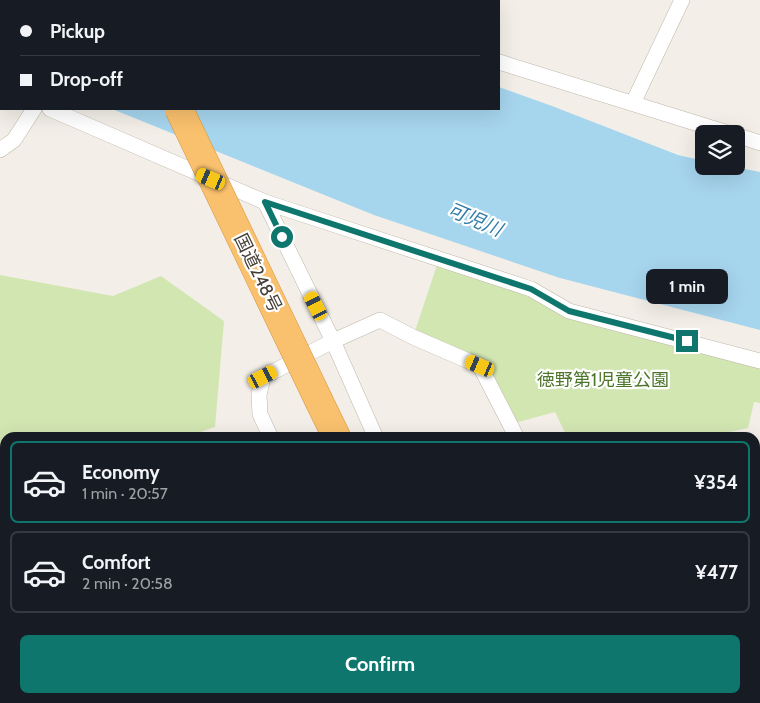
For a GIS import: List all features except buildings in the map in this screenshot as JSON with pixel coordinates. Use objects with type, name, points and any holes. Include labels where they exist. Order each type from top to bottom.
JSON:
[{"type":"highway","name":"国道248号","points":[[179,110],[334,432]]},
{"type":"street","points":[[634,103],[682,0]]},
{"type":"street","points":[[500,62],[703,125]]},
{"type":"street","points":[[0,150],[14,140],[33,110]]},
{"type":"street","points":[[52,110],[265,202],[531,289],[569,311],[760,361]]},
{"type":"street","points":[[745,138],[760,143]]},
{"type":"street","points":[[265,202],[333,341],[373,432]]},
{"type":"street","points":[[269,432],[260,414],[259,395],[263,377],[333,341],[380,320],[413,337],[480,366],[514,432]]},
{"type":"green space","name":"徳野第1児童公園","points":[[439,259],[569,311],[760,361],[760,403],[754,402],[748,428],[729,432],[565,432],[555,412],[511,424],[480,366],[413,337]]},
{"type":"green space","points":[[0,275],[113,296],[161,276],[224,321],[215,427],[200,432],[0,432]]},
{"type":"water","name":"可児川","points":[[500,87],[678,155],[695,159],[695,175],[745,175],[745,169],[760,172],[760,330],[560,278],[374,215],[114,110],[500,110]]},
{"type":"route","points":[[282,237],[265,202],[531,289],[569,311],[687,341]]}]
